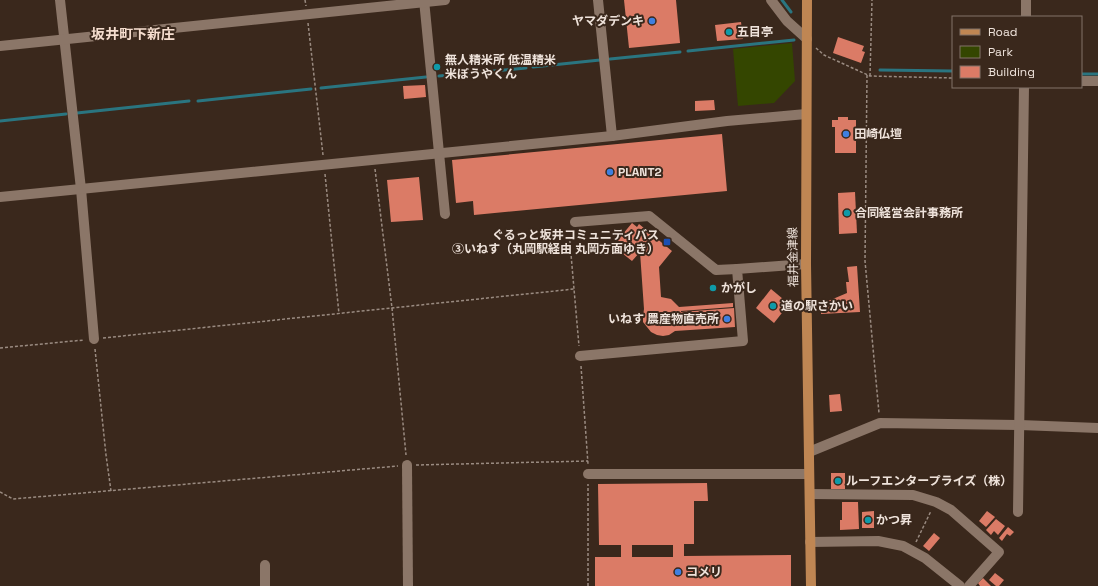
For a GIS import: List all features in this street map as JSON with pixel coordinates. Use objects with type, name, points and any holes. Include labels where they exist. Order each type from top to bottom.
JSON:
[{"type":"main road","name":"福井金津線","points":[[807,0],[806,264],[810,586]]},
{"type":"street","points":[[60,0],[81,189],[94,339]]},
{"type":"street","points":[[0,46],[445,0]]},
{"type":"street","points":[[598,0],[612,136]]},
{"type":"street","points":[[771,0],[786,21],[807,39]]},
{"type":"street","points":[[1026,0],[1026,16]]},
{"type":"street","points":[[424,1],[445,214]]},
{"type":"street","points":[[1082,81],[1098,81]]},
{"type":"street","points":[[1018,512],[1024,88]]},
{"type":"street","points":[[0,197],[612,136],[727,121],[806,114]]},
{"type":"street","points":[[572,226],[649,216],[716,270],[806,264]]},
{"type":"street","points":[[580,356],[743,340],[737,269]]},
{"type":"street","points":[[808,452],[880,423],[1020,425],[1098,428]]},
{"type":"street","points":[[407,465],[408,586]]},
{"type":"street","points":[[588,474],[809,474]]},
{"type":"street","points":[[810,494],[913,495],[936,502],[950,510],[999,552],[970,586]]},
{"type":"street","points":[[810,542],[878,541],[903,546],[925,558],[960,586]]},
{"type":"street","points":[[265,565],[265,586]]},
{"type":"path","points":[[870,76],[872,0]]},
{"type":"path","points":[[807,39],[824,55],[870,76],[952,78]]},
{"type":"path","points":[[868,75],[866,261],[880,423]]},
{"type":"path","points":[[374,160],[392,308],[407,465]]},
{"type":"path","points":[[572,226],[574,290],[580,356]]},
{"type":"path","points":[[0,348],[574,290]]},
{"type":"path","points":[[94,339],[111,491]]},
{"type":"path","points":[[0,492],[13,499],[407,465],[588,461]]},
{"type":"path","points":[[912,551],[936,502]]},
{"type":"green space","points":[[792,43],[795,81],[774,103],[738,106],[733,49]]},
{"type":"building","name":"ヤマダデンキ","points":[[624,0],[676,0],[680,43],[629,48]]},
{"type":"building","name":"五目亭","points":[[741,22],[743,39],[717,41],[715,25]]},
{"type":"building","points":[[838,37],[864,46],[862,51],[865,52],[861,63],[833,53]]},
{"type":"building","name":"無人精米所 低温精米 米ぼうやくん","points":[[435,64],[439,64],[439,70],[436,70]]},
{"type":"building","points":[[425,85],[426,97],[404,99],[403,86]]},
{"type":"building","points":[[714,100],[715,110],[695,111],[695,101]]},
{"type":"building","points":[[838,117],[848,117],[848,120],[856,120],[856,153],[835,153],[835,127],[832,127],[832,120],[838,120]]},
{"type":"building","name":"PLANT2","points":[[722,134],[727,191],[474,215],[473,201],[456,203],[452,160]]},
{"type":"building","points":[[419,177],[423,220],[391,222],[387,180]]},
{"type":"building","name":"合同経営会計事務所","points":[[855,192],[857,233],[839,234],[838,193]]},
{"type":"building","points":[[632,223],[637,227],[639,224],[672,251],[659,267],[661,297],[671,299],[679,307],[733,303],[733,307],[681,312],[734,308],[735,327],[675,331],[669,335],[663,336],[651,332],[643,322],[644,309],[640,252],[632,261],[613,246]]},
{"type":"building","points":[[857,266],[860,312],[821,314],[821,304],[847,293],[846,282],[849,282],[847,267]]},
{"type":"building","name":"道の駅さかい","points":[[771,289],[789,304],[774,323],[756,308]]},
{"type":"building","points":[[840,394],[842,411],[830,412],[829,395]]},
{"type":"building","name":"ルーフエンタープライズ（株）","points":[[831,473],[845,473],[845,489],[831,489]]},
{"type":"building","points":[[707,483],[708,501],[694,501],[694,544],[684,544],[684,556],[791,555],[791,586],[595,586],[595,557],[621,557],[621,545],[599,545],[598,484]],"holes":[[[632,545],[673,545],[673,557],[632,557]]]},
{"type":"building","points":[[842,502],[858,502],[859,529],[840,530],[840,520],[842,520]]},
{"type":"building","name":"かつ昇","points":[[874,511],[874,528],[862,528],[862,512]]},
{"type":"building","points":[[987,511],[995,517],[986,527],[979,521]]},
{"type":"building","points":[[996,519],[1005,526],[998,535],[994,531],[991,535],[986,530]]},
{"type":"building","points":[[1008,527],[1014,532],[1010,536],[1007,534],[1002,541],[999,538]]},
{"type":"building","points":[[934,533],[940,538],[929,551],[923,546]]},
{"type":"building","points":[[995,573],[1004,580],[999,586],[996,586],[989,580]]},
{"type":"building","points":[[983,578],[991,586],[980,586],[978,583]]},
{"type":"waterway","points":[[782,0],[791,12]]},
{"type":"waterway","points":[[688,51],[794,40]]},
{"type":"waterway","points":[[610,59],[680,52]]},
{"type":"waterway","points":[[533,67],[600,60]]},
{"type":"waterway","points":[[439,76],[526,68]]},
{"type":"waterway","points":[[880,70],[952,71]]},
{"type":"waterway","points":[[1082,74],[1098,74]]},
{"type":"waterway","points":[[321,88],[426,77]]},
{"type":"waterway","points":[[198,101],[311,89]]},
{"type":"waterway","points":[[77,113],[189,101]]},
{"type":"waterway","points":[[0,121],[66,114]]},
{"type":"place","name":"ヤマダデンキ","points":[[652,21]]},
{"type":"place","name":"五目亭","points":[[729,32]]},
{"type":"place","name":"無人精米所 低温精米 米ぼうやくん","points":[[437,67]]},
{"type":"place","name":"田崎仏壇","points":[[846,134]]},
{"type":"place","name":"PLANT2","points":[[610,172]]},
{"type":"place","name":"合同経営会計事務所","points":[[847,213]]},
{"type":"place","name":"ぐるっと坂井コミュニティバス ③いねす（丸岡駅経由 丸岡方面ゆき）","points":[[667,242]]},
{"type":"place","name":"かがし","points":[[713,288]]},
{"type":"place","name":"道の駅さかい","points":[[773,306]]},
{"type":"place","name":"いねす 農産物直売所","points":[[727,319]]},
{"type":"place","name":"ルーフエンタープライズ（株）","points":[[838,481]]},
{"type":"place","name":"かつ昇","points":[[868,520]]},
{"type":"place","name":"コメリ","points":[[678,572]]},
{"type":"district","name":"坂井町下新庄","points":[[133,34]]}]
